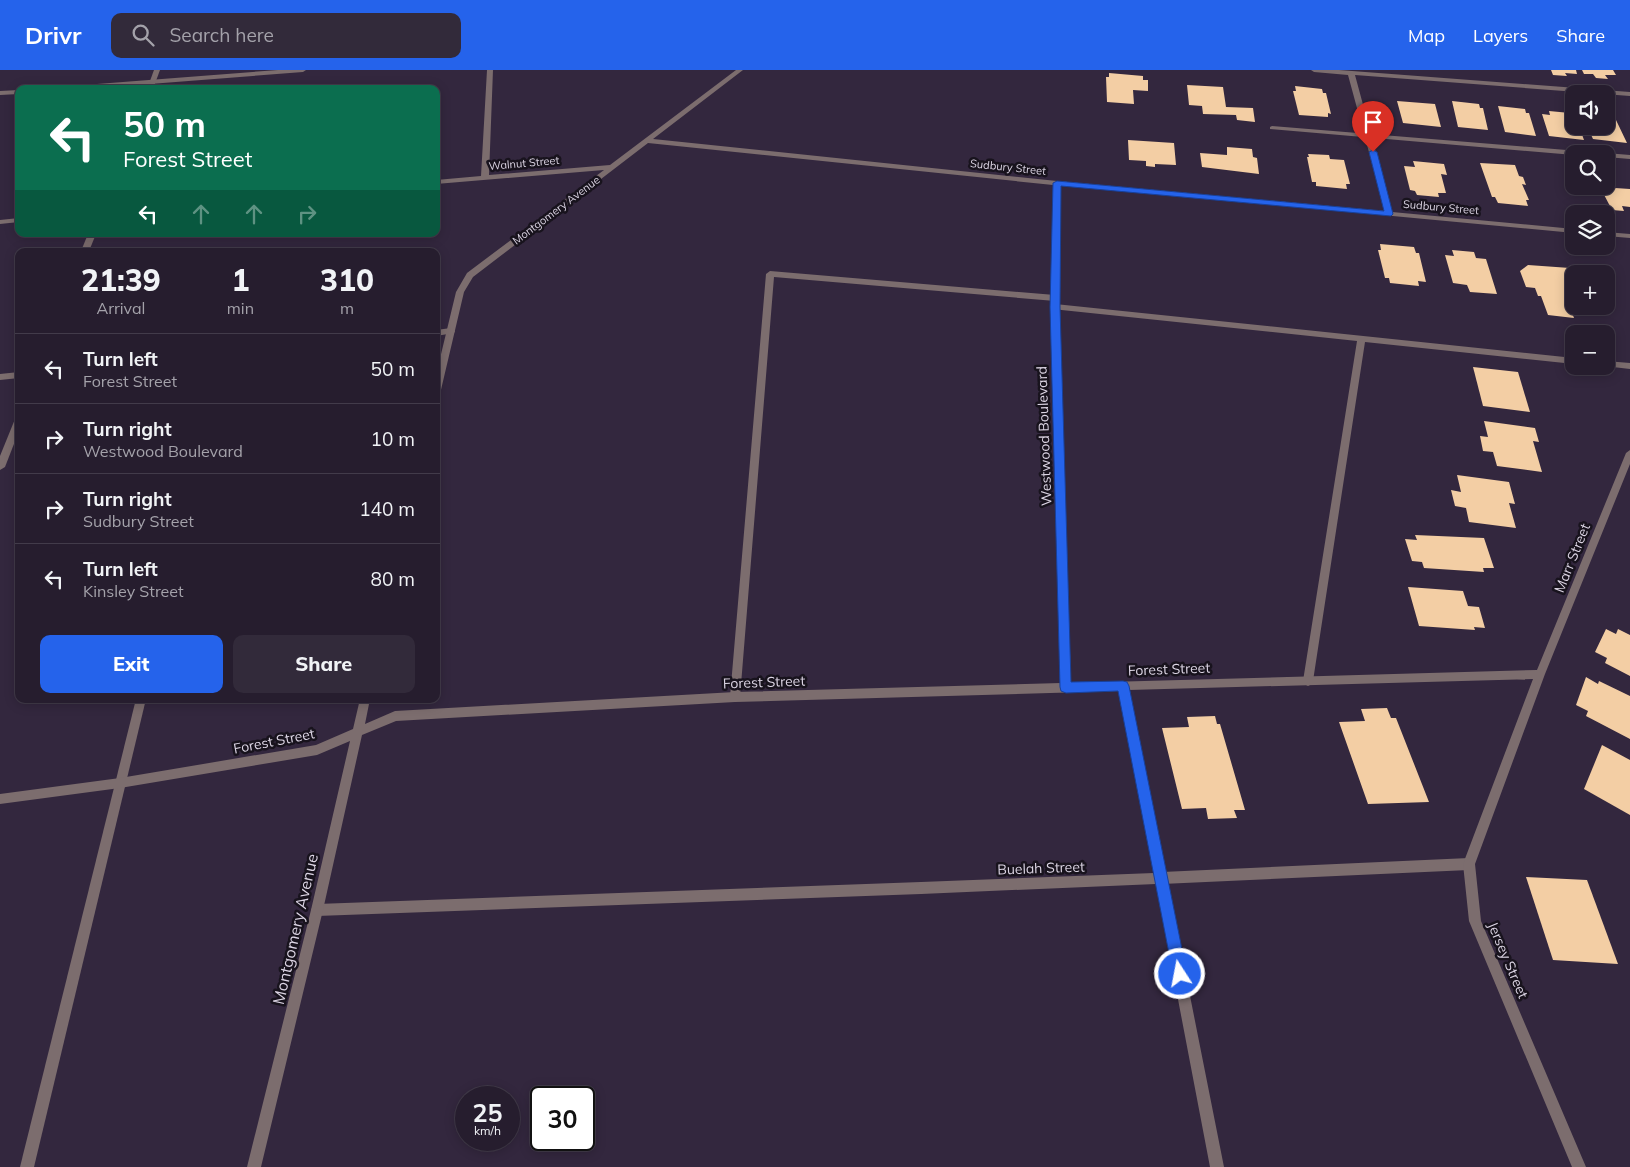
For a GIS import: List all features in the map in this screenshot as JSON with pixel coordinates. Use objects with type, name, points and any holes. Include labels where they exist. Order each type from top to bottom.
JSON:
[{"type":"street","points":[[152,85],[157,70]]},
{"type":"street","points":[[112,85],[303,70]]},
{"type":"street","points":[[485,177],[490,70]]},
{"type":"street","name":"Montgomery Avenue","points":[[440,377],[460,292],[470,275],[649,141],[740,70]]},
{"type":"street","points":[[1314,70],[1630,94]]},
{"type":"street","points":[[1350,73],[1369,136],[1388,214]]},
{"type":"street","points":[[0,93],[15,92]]},
{"type":"street","points":[[1272,128],[1565,152]]},
{"type":"street","name":"Sudbury Street","points":[[649,141],[1057,183],[1565,230]]},
{"type":"street","points":[[1615,156],[1630,157]]},
{"type":"street","name":"Walnut Street","points":[[440,182],[613,167]]},
{"type":"street","name":"Westwood Boulevard","points":[[1057,183],[1055,303],[1066,687]]},
{"type":"street","points":[[0,222],[15,220]]},
{"type":"street","points":[[1615,235],[1630,236]]},
{"type":"street","points":[[735,697],[770,274],[1565,359]]},
{"type":"street","points":[[440,332],[451,331]]},
{"type":"street","points":[[1308,680],[1361,338]]},
{"type":"street","points":[[1615,365],[1630,366]]},
{"type":"street","points":[[0,377],[15,376]]},
{"type":"street","points":[[0,467],[15,429]]},
{"type":"street","name":"Marr Street","points":[[1540,674],[1630,453]]},
{"type":"street","name":"Forest Street","points":[[0,799],[120,783],[317,750],[395,716],[735,697],[1540,674]]},
{"type":"street","name":"Jersey Street","points":[[1540,674],[1469,864],[1475,921],[1579,1167]]},
{"type":"street","points":[[1123,686],[1217,1167]]},
{"type":"street","points":[[27,1167],[140,703]]},
{"type":"street","name":"Montgomery Avenue","points":[[254,1167],[317,910],[364,703]]},
{"type":"street","name":"Buelah Street","points":[[317,910],[921,888],[1469,864]]},
{"type":"building","points":[[1551,70],[1576,70],[1577,74],[1565,73],[1567,76],[1553,75]]},
{"type":"building","points":[[1582,70],[1613,70],[1616,75],[1605,75],[1608,79],[1596,78],[1593,74],[1584,74]]},
{"type":"building","points":[[1109,73],[1143,76],[1143,80],[1148,80],[1148,91],[1133,90],[1134,104],[1107,102],[1106,77],[1109,77]]},
{"type":"building","points":[[1187,85],[1223,87],[1226,107],[1253,108],[1255,122],[1237,120],[1236,115],[1203,114],[1202,106],[1189,105]]},
{"type":"building","points":[[1295,86],[1322,89],[1323,93],[1326,93],[1331,114],[1328,113],[1328,117],[1299,115],[1293,91],[1296,91]]},
{"type":"building","points":[[1397,101],[1435,104],[1441,127],[1403,123]]},
{"type":"building","points":[[1452,101],[1479,104],[1480,108],[1483,108],[1488,130],[1458,127]]},
{"type":"building","points":[[1498,106],[1525,109],[1526,113],[1529,113],[1536,136],[1505,132]]},
{"type":"building","points":[[1549,111],[1565,113],[1565,135],[1582,135],[1584,140],[1549,136],[1542,114],[1550,115]]},
{"type":"building","points":[[1615,119],[1627,143],[1593,139],[1591,135],[1615,135]]},
{"type":"building","points":[[1128,140],[1174,143],[1176,165],[1155,164],[1155,167],[1146,166],[1146,161],[1129,160]]},
{"type":"building","points":[[1227,147],[1252,149],[1253,157],[1257,158],[1259,174],[1202,167],[1200,153],[1227,155]]},
{"type":"building","points":[[1308,154],[1329,155],[1330,159],[1344,160],[1350,184],[1346,184],[1347,189],[1316,186],[1316,182],[1312,182]]},
{"type":"building","points":[[1413,161],[1444,164],[1447,175],[1441,174],[1446,193],[1438,193],[1439,197],[1417,195],[1415,191],[1410,190],[1404,166],[1415,167]]},
{"type":"building","points":[[1480,163],[1515,165],[1519,176],[1523,177],[1526,185],[1522,184],[1529,200],[1526,200],[1528,206],[1498,203],[1495,197],[1492,197]]},
{"type":"building","points":[[1615,188],[1630,189],[1630,207],[1622,206],[1624,211],[1615,210],[1615,205],[1609,205],[1604,195],[1615,195]]},
{"type":"building","points":[[1380,244],[1414,247],[1416,253],[1419,253],[1426,282],[1418,281],[1419,286],[1390,283],[1389,278],[1385,278],[1378,250],[1381,250]]},
{"type":"building","points":[[1452,250],[1474,252],[1476,258],[1486,259],[1497,294],[1470,292],[1467,285],[1453,283],[1445,255],[1454,256]]},
{"type":"building","points":[[1528,265],[1565,268],[1565,315],[1573,315],[1574,318],[1548,315],[1541,296],[1538,296],[1535,288],[1526,287],[1520,271]]},
{"type":"building","points":[[1473,367],[1518,372],[1530,412],[1483,406]]},
{"type":"building","points":[[1484,421],[1535,428],[1539,442],[1533,441],[1542,472],[1497,466],[1493,452],[1483,451],[1480,436],[1488,437]]},
{"type":"building","points":[[1457,475],[1509,482],[1515,504],[1509,503],[1516,528],[1469,522],[1466,508],[1455,506],[1451,490],[1461,492]]},
{"type":"building","points":[[1415,535],[1484,538],[1494,568],[1483,568],[1484,572],[1424,568],[1422,562],[1412,561],[1405,539],[1417,540]]},
{"type":"building","points":[[1408,587],[1463,591],[1468,606],[1479,607],[1485,628],[1474,627],[1475,630],[1419,626]]},
{"type":"building","points":[[1606,629],[1616,634],[1618,629],[1630,635],[1630,676],[1605,663],[1607,658],[1595,652]]},
{"type":"building","points":[[1586,677],[1598,684],[1599,681],[1630,696],[1630,739],[1586,716],[1588,711],[1576,705]]},
{"type":"building","points":[[1387,708],[1391,718],[1396,718],[1429,802],[1368,804],[1339,722],[1365,721],[1361,709]]},
{"type":"building","points":[[1215,716],[1217,724],[1220,724],[1245,810],[1234,810],[1237,818],[1208,819],[1206,808],[1182,809],[1162,728],[1189,727],[1187,717]]},
{"type":"building","points":[[1602,745],[1630,760],[1630,815],[1584,789]]},
{"type":"building","points":[[1526,877],[1587,880],[1618,964],[1553,960]]},
{"type":"route","points":[[1180,974],[1123,686],[1066,687],[1055,307],[1057,183],[1388,214],[1373,152]]}]
